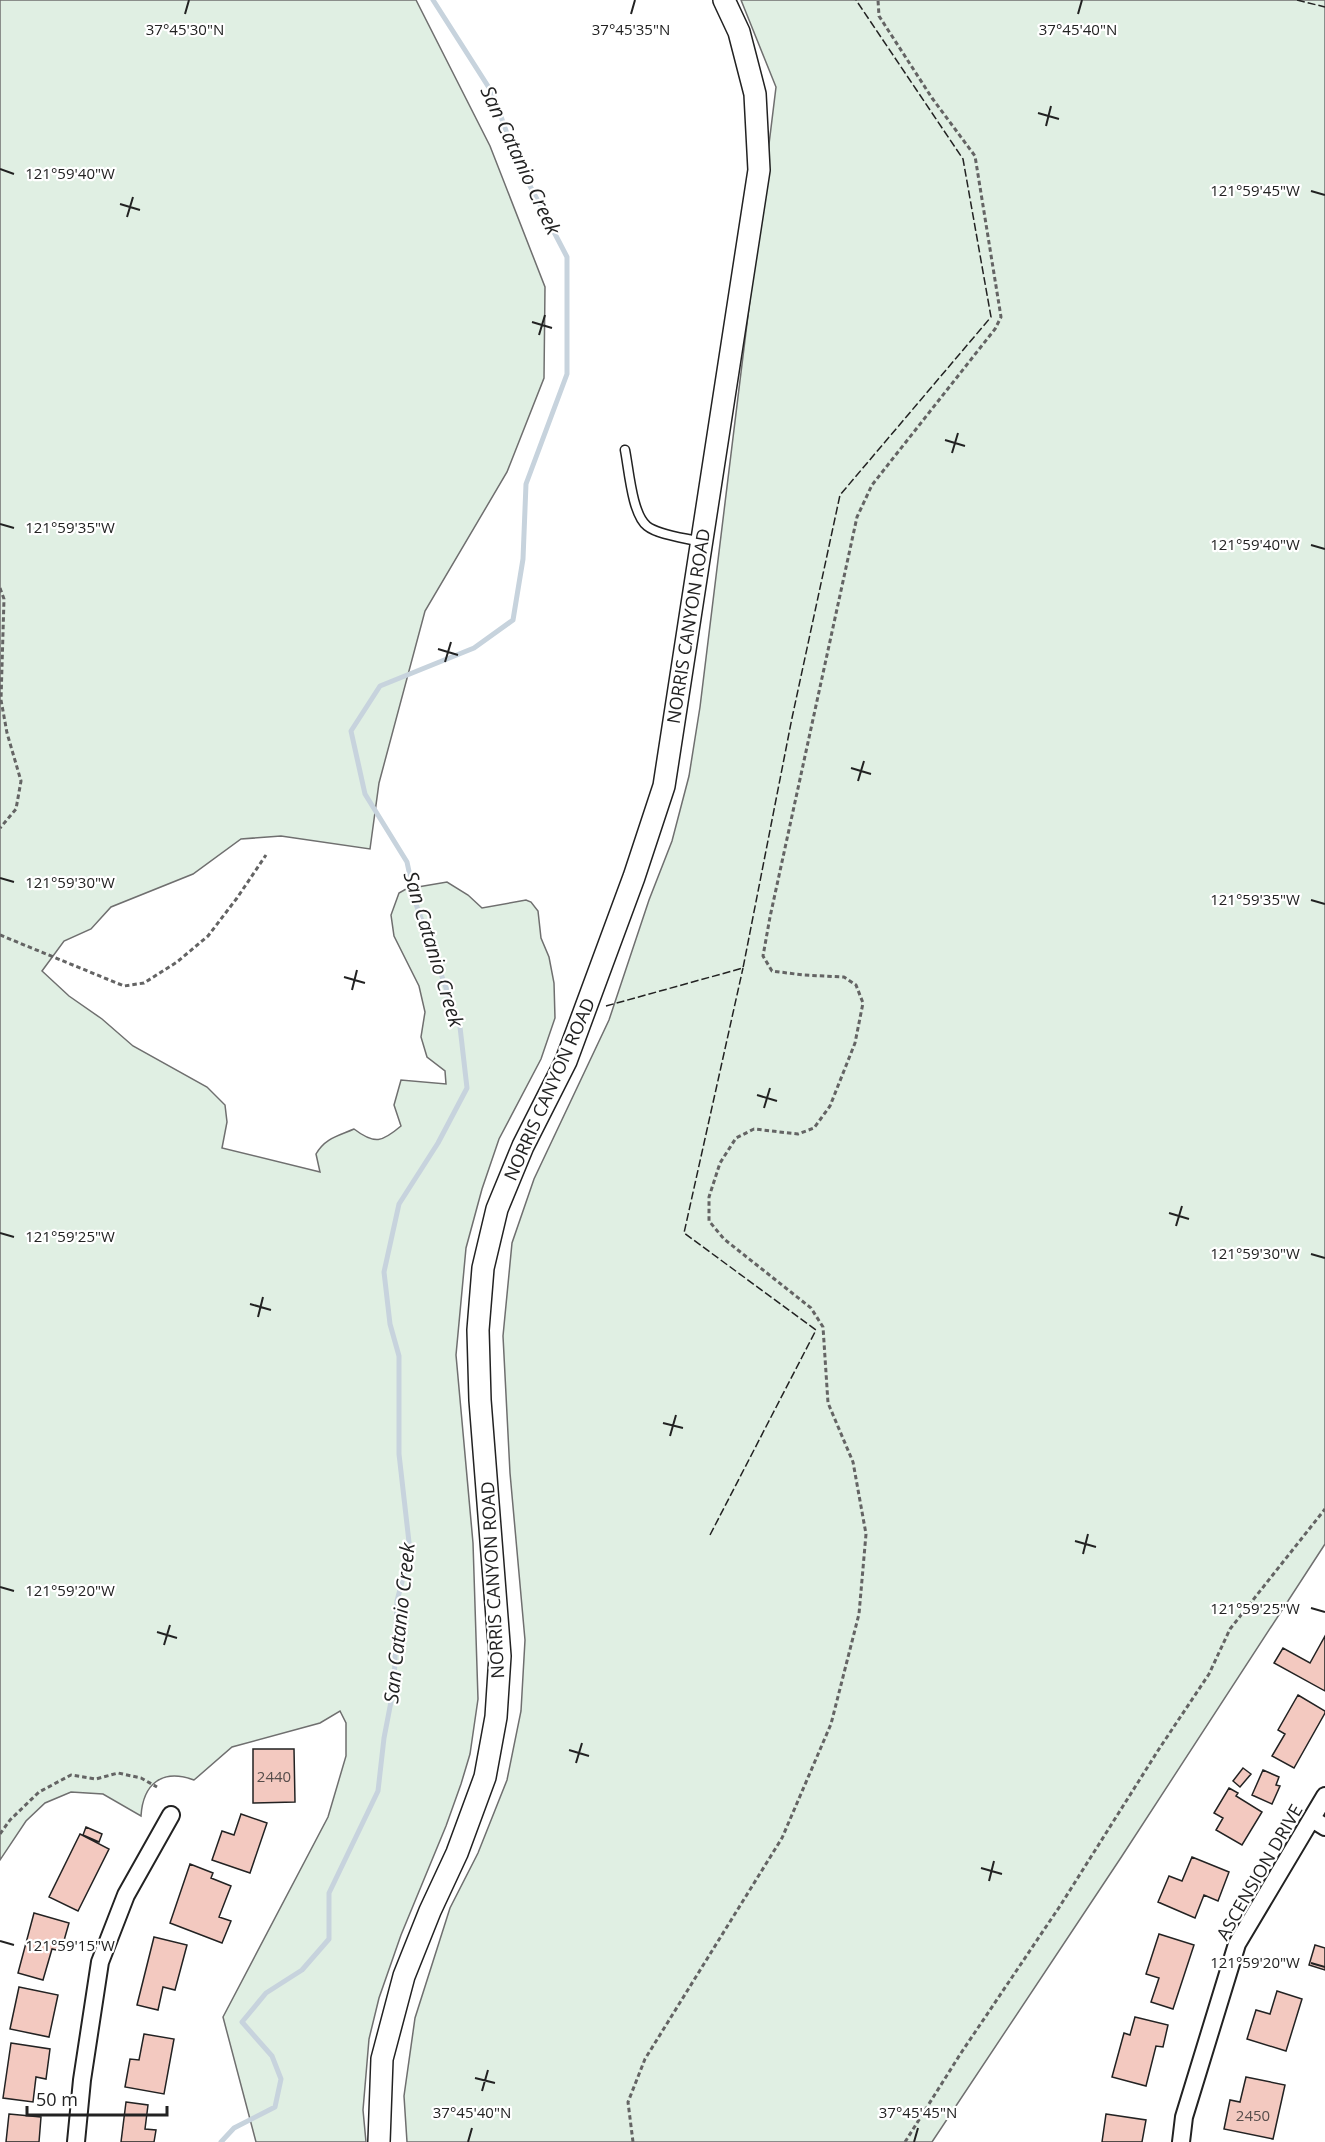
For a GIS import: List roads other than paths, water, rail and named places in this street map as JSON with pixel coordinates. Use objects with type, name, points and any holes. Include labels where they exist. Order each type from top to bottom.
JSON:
[{"type":"street","name":"NORRIS CANYON ROAD","points":[[379,2142],[382,2059],[404,1976],[430,1911],[457,1853],[484,1777],[496,1718],[500,1656],[480,1400],[478,1330],[483,1268],[497,1209],[523,1146],[566,1061],[634,877],[664,786],[759,170],[755,94],[739,32],[724,0]]},
{"type":"street","name":"ASCENSION DRIVE","points":[[1181,2142],[1184,2117],[1238,1944],[1318,1823],[1325,1796]]},
{"type":"street","points":[[76,2142],[82,2080],[100,1962],[126,1895],[171,1815]]},
{"type":"lane","points":[[625,450],[638,516],[648,527],[701,542]]},
{"type":"waterway","name":"San Catanio Creek","points":[[221,2142],[234,2128],[275,2107],[281,2079],[272,2056],[242,2022],[266,1993],[302,1970],[329,1939],[329,1893],[378,1791],[384,1738],[394,1686],[397,1601],[410,1551],[399,1454],[399,1356],[390,1324],[384,1272],[399,1204],[438,1143],[467,1088],[460,1027],[416,904],[407,862],[365,794],[351,731],[380,686],[474,648],[513,620],[523,559],[526,484],[567,374],[567,257],[516,159],[493,94],[433,0]]}]
